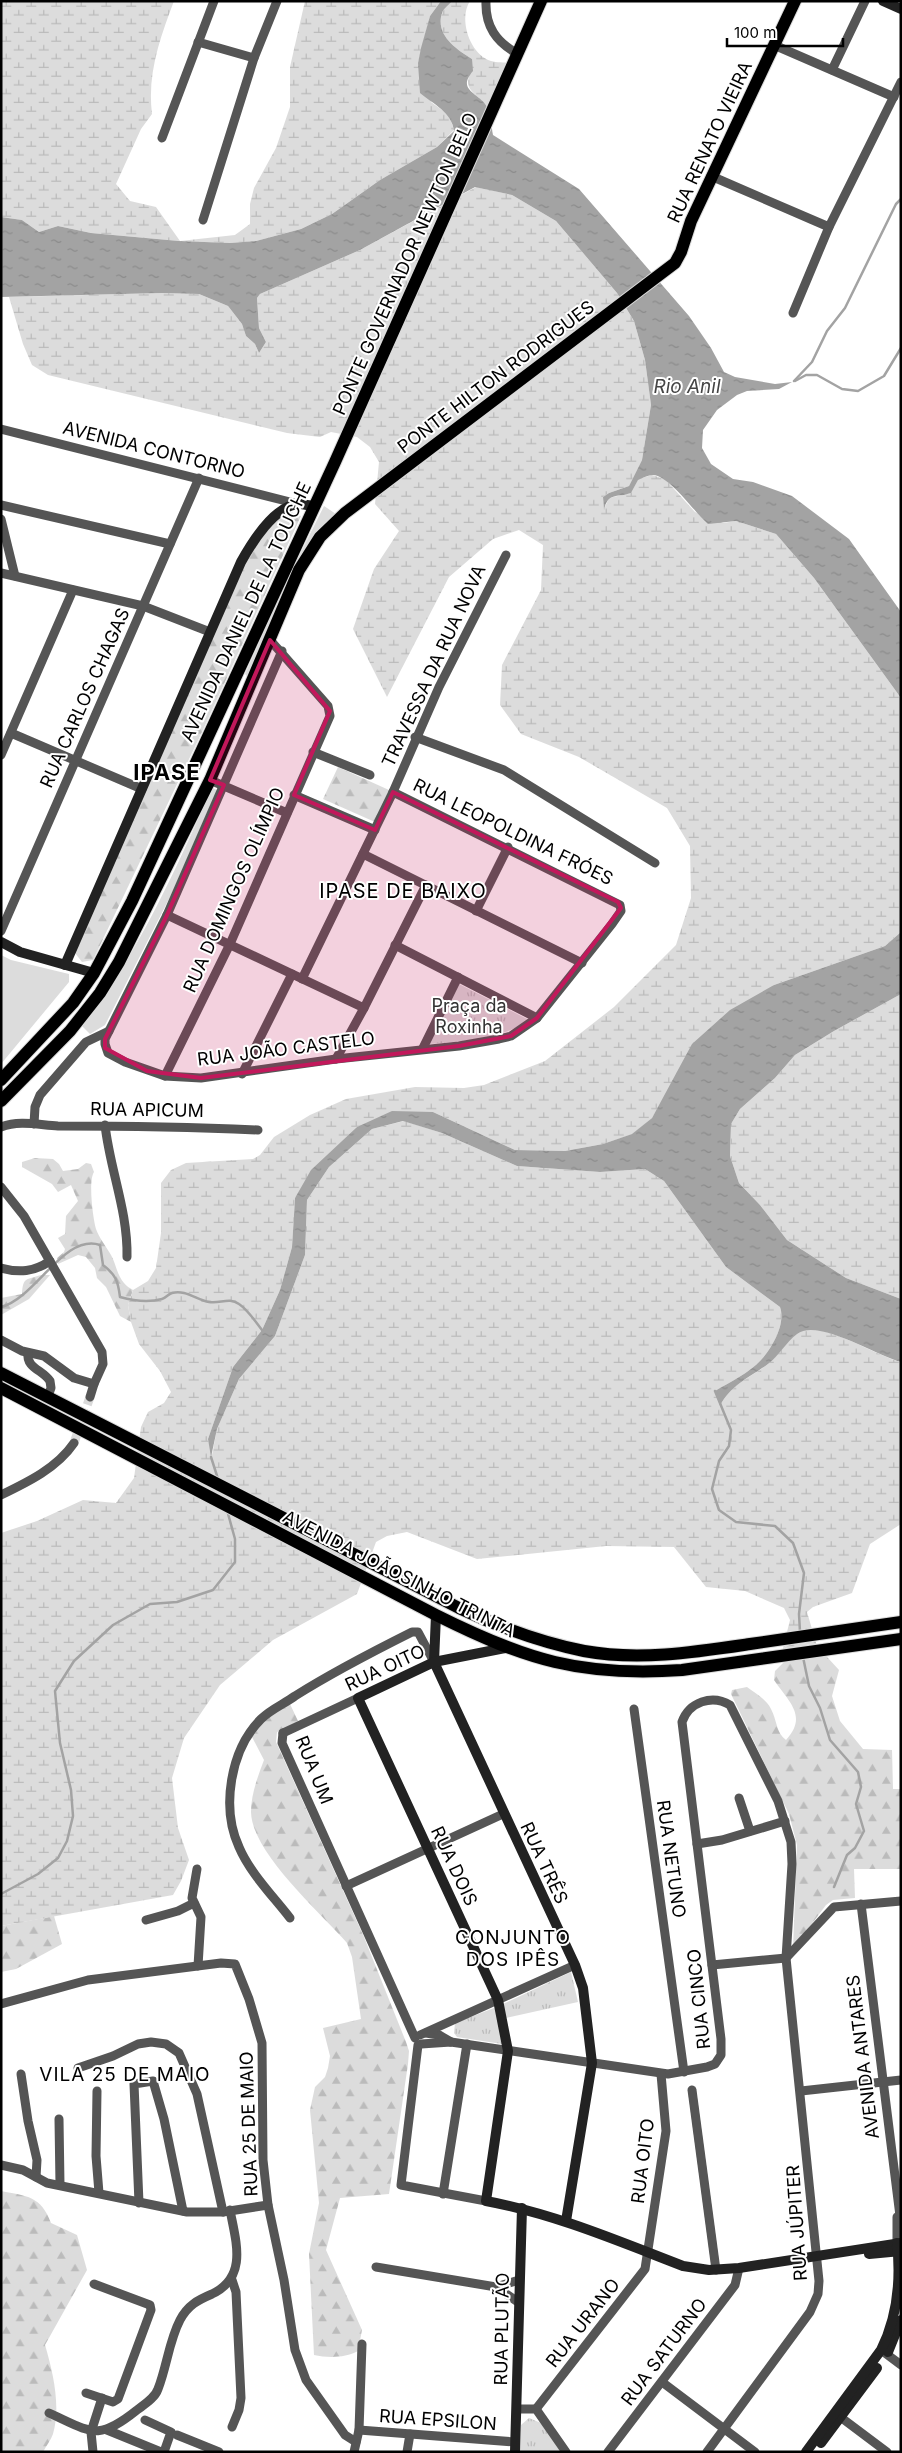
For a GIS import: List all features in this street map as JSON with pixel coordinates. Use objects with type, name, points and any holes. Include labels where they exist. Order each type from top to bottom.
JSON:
[{"type":"main road","name":"PONTE GOVERNADOR NEWTON BELO","points":[[335,462],[541,1]]},
{"type":"main road","name":"RUA RENATO VIEIRA","points":[[669,270],[681,252],[691,220],[795,1]]},
{"type":"main road","name":"PONTE HILTON RODRIGUES","points":[[345,513],[669,270]]},
{"type":"main road","name":"AVENIDA DANIEL DE LA TOUCHE","points":[[1,1080],[60,1017],[94,973],[177,804],[335,462]]},
{"type":"main road","name":"AVENIDA DANIEL DE LA TOUCHE","points":[[1,1102],[70,1031],[100,993],[119,962],[210,780],[307,556],[325,532],[345,513]]},
{"type":"main road","points":[[232,682],[241,684],[243,690],[235,713],[234,725]]},
{"type":"main road","points":[[177,804],[169,836],[170,840],[178,845]]},
{"type":"main road","points":[[1,1367],[30,1388]]},
{"type":"main road","name":"AVENIDA JOÃOSINHO TRINTA","points":[[1,1373],[494,1625],[528,1637],[585,1651],[620,1655],[659,1655],[766,1642],[901,1622]]},
{"type":"main road","name":"AVENIDA JOÃOSINHO TRINTA","points":[[1,1388],[436,1615],[505,1648],[573,1667],[620,1672],[682,1670],[901,1639]]},
{"type":"main road","points":[[1,1392],[26,1402]]},
{"type":"street","points":[[162,138],[214,1]]},
{"type":"street","points":[[203,220],[254,58],[277,1]]},
{"type":"street","points":[[486,1],[486,19],[491,30],[507,48],[518,54]]},
{"type":"street","points":[[832,70],[865,1]]},
{"type":"street","points":[[883,1],[901,9]]},
{"type":"street","points":[[198,42],[254,58]]},
{"type":"street","points":[[774,45],[894,97]]},
{"type":"street","points":[[793,313],[830,227],[901,82]]},
{"type":"street","points":[[711,176],[830,227]]},
{"type":"street","name":"AVENIDA CONTORNO","points":[[1,429],[298,504]]},
{"type":"street","name":"RUA CARLOS CHAGAS","points":[[1,931],[199,478]]},
{"type":"street","points":[[1,504],[170,544]]},
{"type":"street","points":[[65,965],[225,595],[248,549],[279,513],[298,504],[315,506]]},
{"type":"street","points":[[1,519],[15,576]]},
{"type":"street","name":"TRAVESSA DA RUA NOVA","points":[[302,979],[393,792],[415,737],[462,638],[506,555]]},
{"type":"street","points":[[1,583],[3,574],[144,606],[210,632]]},
{"type":"street","points":[[1,755],[73,590]]},
{"type":"street","points":[[270,640],[282,651]]},
{"type":"street","name":"RUA DOMINGOS OLÍMPIO","points":[[164,1076],[230,944],[330,716],[328,706],[282,651]]},
{"type":"street","name":"RUA JOÃO CASTELO","points":[[282,651],[167,915],[109,1031],[104,1044],[108,1053],[125,1062],[164,1076],[208,1078],[336,1059],[423,1048],[459,1046],[510,1036],[537,1018],[582,963],[621,911],[618,902]]},
{"type":"street","points":[[11,733],[142,789]]},
{"type":"street","points":[[415,737],[504,770],[655,863]]},
{"type":"street","points":[[313,752],[370,775]]},
{"type":"street","points":[[210,780],[287,814]]},
{"type":"street","name":"RUA LEOPOLDINA FRÓES","points":[[393,792],[618,902]]},
{"type":"street","points":[[294,795],[375,830]]},
{"type":"street","points":[[476,911],[508,847]]},
{"type":"street","points":[[363,854],[582,963]]},
{"type":"street","points":[[336,1059],[426,885]]},
{"type":"street","points":[[167,915],[364,1008]]},
{"type":"street","points":[[1,942],[20,952],[94,973]]},
{"type":"street","points":[[395,945],[537,1018]]},
{"type":"street","points":[[242,1074],[292,974]]},
{"type":"street","points":[[423,1048],[458,977]]},
{"type":"street","points":[[34,1124],[36,1103],[46,1088],[86,1042],[109,1031]]},
{"type":"street","name":"RUA APICUM","points":[[1,1128],[15,1123],[258,1130]]},
{"type":"street","points":[[105,1125],[110,1164],[124,1211],[127,1233],[127,1258]]},
{"type":"street","points":[[1,1187],[24,1216],[79,1308],[102,1352],[103,1364],[90,1396]]},
{"type":"street","points":[[1,1268],[19,1272],[32,1270],[50,1261]]},
{"type":"street","points":[[1,1340],[28,1353],[44,1356],[74,1378],[94,1384]]},
{"type":"street","points":[[28,1353],[31,1365],[50,1380],[51,1388],[48,1396]]},
{"type":"street","points":[[1,1495],[19,1487],[56,1463],[74,1443]]},
{"type":"street","name":"RUA TRÊS","points":[[436,1615],[434,1662],[503,1814],[575,1965],[582,1988],[592,2063],[566,2221]]},
{"type":"street","points":[[290,1918],[242,1853],[230,1818],[229,1801],[235,1771],[249,1736],[260,1720],[269,1712],[327,1675],[412,1632],[418,1632],[434,1662]]},
{"type":"street","name":"RUA OITO","points":[[283,1733],[434,1662],[505,1648]]},
{"type":"street","name":"RUA DOIS","points":[[358,1698],[498,2000],[508,2050],[486,2201]]},
{"type":"street","name":"RUA JÚPITER","points":[[682,1722],[685,1713],[699,1702],[714,1700],[724,1701],[730,1705],[778,1801],[785,1821],[790,1842],[792,1864],[786,1958],[818,2257],[818,2294],[810,2312],[707,2452]]},
{"type":"street","name":"RUA NETUNO","points":[[634,1710],[684,2072]]},
{"type":"street","name":"RUA CINCO","points":[[419,2038],[440,2035],[451,2042],[661,2074],[684,2072],[715,2064],[722,2055],[682,1722]]},
{"type":"street","name":"RUA UM","points":[[283,1733],[348,1885],[419,2038]]},
{"type":"street","points":[[739,1798],[750,1831]]},
{"type":"street","points":[[348,1885],[503,1814]]},
{"type":"street","points":[[697,1844],[722,1840],[785,1821]]},
{"type":"street","points":[[197,1869],[194,1903],[201,1917],[198,1966]]},
{"type":"street","points":[[712,1965],[786,1958],[834,1907],[901,1901]]},
{"type":"street","points":[[146,1920],[178,1911],[194,1903]]},
{"type":"street","name":"AVENIDA ANTARES","points":[[861,1904],[897,2207],[899,2247],[898,2300],[884,2352]]},
{"type":"street","name":"RUA 25 DE MAIO","points":[[1,2004],[88,1980],[221,1963],[235,1964],[257,2023],[264,2056],[262,2132],[268,2204],[276,2234],[299,2365],[306,2380],[345,2435],[356,2442]]},
{"type":"street","points":[[575,1965],[419,2038],[401,2183],[404,2187],[522,2208],[566,2221],[692,2268],[716,2270],[739,2268],[899,2247]]},
{"type":"street","points":[[48,2413],[91,2432],[107,2430],[121,2423],[154,2397],[176,2330],[190,2306],[197,2300],[224,2288],[232,2280],[235,2268],[236,2243],[226,2211],[197,2094],[187,2067],[173,2047],[158,2042],[138,2044],[113,2056],[78,2068]]},
{"type":"street","points":[[443,2194],[467,2044]]},
{"type":"street","points":[[21,2074],[28,2121],[37,2160],[36,2177]]},
{"type":"street","name":"RUA OITO","points":[[648,2252],[666,2131],[661,2074]]},
{"type":"street","points":[[801,2090],[901,2080]]},
{"type":"street","points":[[139,2203],[134,2084],[153,2081],[164,2118],[183,2211]]},
{"type":"street","points":[[692,2090],[716,2270]]},
{"type":"street","points":[[97,2091],[96,2156],[99,2193]]},
{"type":"street","points":[[59,2119],[60,2185]]},
{"type":"street","points":[[1,2165],[23,2170],[47,2183],[183,2211],[204,2213],[268,2204]]},
{"type":"street","name":"AVENIDA ANTARES","points":[[897,2207],[901,2224]]},
{"type":"street","name":"RUA PLUTÃO","points":[[515,2447],[522,2208]]},
{"type":"street","name":"RUA URANO","points":[[536,2409],[644,2272],[648,2252]]},
{"type":"street","points":[[376,2267],[496,2287],[518,2302]]},
{"type":"street","name":"RUA SATURNO","points":[[608,2452],[735,2285],[739,2268]]},
{"type":"street","points":[[232,2280],[236,2292],[241,2398],[239,2410],[232,2427]]},
{"type":"street","points":[[496,2287],[519,2280]]},
{"type":"street","points":[[86,2393],[113,2402],[118,2399],[152,2308],[94,2284]]},
{"type":"street","name":"AVENIDA ANTARES","points":[[814,2452],[838,2415],[884,2352],[901,2320]]},
{"type":"street","points":[[354,2452],[359,2430],[362,2344]]},
{"type":"street","points":[[884,2352],[901,2365]]},
{"type":"street","points":[[662,2382],[755,2452]]},
{"type":"street","points":[[93,2452],[91,2432],[102,2398]]},
{"type":"street","points":[[517,2409],[536,2409],[566,2452]]},
{"type":"street","points":[[838,2415],[887,2452]]},
{"type":"street","name":"AVENIDA ANTARES","points":[[806,2452],[838,2415]]},
{"type":"street","points":[[107,2430],[163,2452],[171,2432],[145,2420]]},
{"type":"street","name":"RUA EPSILON","points":[[359,2430],[410,2434],[515,2447]]},
{"type":"street","points":[[407,2452],[410,2434]]},
{"type":"street","points":[[177,2435],[201,2448],[219,2452]]},
{"type":"highlighted area","points":[[270,640],[330,711],[294,795],[375,830],[393,792],[618,902],[621,908],[537,1018],[511,1036],[459,1046],[201,1078],[147,1071],[105,1048],[105,1039],[167,915],[224,785],[210,780]]},
{"type":"green space","points":[[1,1],[174,1],[153,70],[151,85],[152,114],[141,129],[116,184],[130,201],[156,207],[180,241],[235,235],[250,224],[250,204],[254,188],[276,148],[290,107],[290,67],[305,1],[441,1],[430,16],[418,63],[431,102],[449,115],[454,130],[437,147],[380,180],[332,214],[301,229],[256,241],[230,243],[179,241],[91,233],[58,226],[39,232],[22,220],[1,217]]},
{"type":"green space","points":[[452,1],[470,1],[465,17],[466,26],[468,36],[477,52],[491,61],[511,63],[489,108],[469,87],[468,78],[472,59],[448,40],[441,28],[442,13]]},
{"type":"green space","points":[[476,187],[512,195],[556,221],[617,293],[634,321],[645,360],[651,405],[642,460],[629,486],[603,497],[604,509],[609,498],[631,493],[638,479],[652,475],[665,479],[695,512],[723,523],[736,521],[776,534],[814,578],[901,698],[901,932],[885,946],[774,985],[671,1086],[652,1118],[633,1134],[603,1144],[565,1151],[515,1150],[433,1112],[357,1127],[295,1198],[292,1247],[280,1290],[262,1330],[233,1367],[208,1439],[212,1455],[217,1429],[239,1379],[275,1336],[305,1255],[307,1200],[329,1167],[372,1129],[404,1121],[442,1133],[517,1166],[600,1172],[645,1169],[664,1181],[726,1267],[780,1307],[780,1328],[769,1349],[751,1369],[715,1391],[720,1406],[724,1398],[735,1387],[768,1364],[797,1333],[807,1330],[819,1330],[833,1334],[901,1362],[901,1524],[870,1544],[852,1593],[813,1607],[807,1612],[817,1646],[795,1642],[783,1648],[790,1620],[784,1608],[745,1591],[706,1587],[674,1547],[606,1546],[477,1559],[407,1532],[387,1536],[376,1542],[357,1594],[273,1640],[220,1685],[184,1738],[172,1778],[178,1828],[189,1860],[173,1895],[1,1926],[1,1533],[37,1521],[83,1500],[116,1503],[134,1478],[141,1427],[148,1412],[164,1403],[171,1392],[160,1371],[139,1344],[131,1322],[128,1305],[133,1290],[148,1281],[156,1268],[161,1233],[161,1183],[171,1170],[186,1163],[253,1159],[260,1155],[274,1137],[310,1115],[346,1099],[415,1087],[464,1088],[484,1085],[545,1061],[614,1007],[676,945],[691,898],[690,846],[667,808],[579,757],[521,734],[500,705],[502,665],[541,590],[543,545],[519,530],[493,539],[449,577],[387,697],[353,629],[374,569],[399,531],[375,504],[379,462],[370,447],[357,437],[331,432],[320,437],[287,433],[48,375],[32,365],[23,344],[9,297],[162,293],[199,294],[228,306],[242,324],[246,336],[255,344],[259,353],[266,342],[259,328],[257,298],[260,294],[360,250]]},
{"type":"green space","points":[[324,506],[336,514],[316,535],[250,679],[245,674],[286,582]]},
{"type":"green space","points":[[291,512],[301,516],[202,732],[93,960],[82,962],[75,953],[246,560],[278,519]]},
{"type":"green space","points":[[338,767],[389,790],[375,822],[323,799]]},
{"type":"green space","points":[[212,788],[217,790],[172,893],[105,1025],[90,1034],[82,1026],[102,999],[138,941],[184,850]]},
{"type":"green space","points":[[1,955],[11,960],[69,974],[69,982],[1,1064]]},
{"type":"green space","name":"Praça da Roxinha","points":[[459,984],[529,1020],[518,1027],[494,1036],[429,1044]]},
{"type":"green space","points":[[901,994],[901,1299],[846,1278],[787,1240],[760,1205],[739,1183],[730,1156],[731,1124],[740,1109],[775,1078],[795,1055]]},
{"type":"green space","points":[[35,1158],[53,1159],[63,1171],[78,1169],[86,1163],[91,1164],[94,1172],[91,1183],[92,1209],[96,1229],[111,1255],[122,1280],[133,1290],[128,1305],[131,1322],[120,1316],[106,1287],[97,1278],[95,1268],[86,1257],[78,1255],[58,1264],[57,1258],[65,1249],[58,1238],[65,1234],[66,1216],[78,1201],[71,1185],[58,1192],[52,1184],[22,1167],[22,1162]]},
{"type":"green space","points":[[41,1275],[50,1275],[29,1299],[1,1315],[1,1298],[22,1294],[23,1285],[26,1280]]},
{"type":"green space","points":[[795,1642],[817,1646],[839,1670],[832,1696],[840,1721],[863,1749],[892,1750],[893,1789],[901,1789],[901,1869],[854,1869],[855,1898],[833,1900],[826,1905],[793,1949],[797,1845],[789,1814],[731,1694],[732,1690],[747,1687],[766,1702],[773,1713],[778,1730],[786,1740],[796,1724],[796,1716],[790,1702],[774,1680],[775,1671],[784,1662],[783,1648]]},
{"type":"green space","points":[[290,1704],[298,1721],[277,1732],[276,1742],[364,1937],[409,2051],[389,2194],[340,2198],[326,2250],[362,2330],[358,2351],[336,2357],[314,2355],[309,2254],[319,2203],[310,2110],[315,2087],[325,2077],[330,2056],[323,2028],[361,2019],[352,1957],[347,1943],[289,1881],[263,1845],[254,1828],[251,1812],[252,1799],[264,1760],[252,1737],[262,1721]]},
{"type":"green space","points":[[54,1916],[62,1944],[16,1969],[1,1972],[1,1926]]},
{"type":"green space","points":[[571,1972],[578,2002],[506,2018],[503,2004]]},
{"type":"green space","points":[[494,2008],[496,2010],[502,2044],[457,2037],[454,2033],[455,2023]]},
{"type":"green space","points":[[1,2191],[26,2196],[38,2202],[43,2207],[51,2223],[77,2235],[87,2270],[45,2345],[53,2378],[56,2412],[53,2434],[43,2452],[1,2452]]},
{"type":"green space","points":[[529,2418],[541,2423],[561,2452],[520,2452],[521,2425]]},
{"type":"water","name":"Rio Anil","points":[[441,1],[452,1],[442,13],[441,28],[444,35],[454,46],[472,59],[473,71],[468,78],[468,87],[488,108],[493,135],[579,189],[689,316],[711,348],[724,372],[735,377],[775,384],[792,382],[779,389],[747,391],[737,395],[717,410],[703,430],[702,448],[711,464],[733,479],[753,482],[792,496],[849,539],[901,612],[901,698],[814,578],[776,534],[736,521],[708,524],[667,481],[653,475],[638,480],[631,493],[610,498],[604,510],[603,497],[629,486],[642,460],[651,405],[645,360],[634,321],[617,293],[556,221],[512,195],[475,187],[360,250],[260,294],[257,298],[259,328],[266,342],[259,353],[255,344],[246,336],[242,324],[228,306],[199,294],[162,293],[1,297],[1,217],[22,220],[39,232],[58,226],[91,233],[179,241],[230,243],[256,241],[301,229],[332,214],[380,180],[437,147],[454,131],[446,114],[420,93],[418,63],[430,16]]},
{"type":"water","points":[[901,932],[901,994],[795,1055],[775,1078],[740,1109],[731,1124],[730,1156],[739,1183],[760,1205],[787,1240],[846,1278],[901,1299],[901,1362],[833,1334],[806,1330],[797,1334],[789,1341],[772,1361],[735,1387],[720,1406],[715,1391],[751,1369],[769,1349],[780,1328],[780,1307],[726,1267],[664,1181],[645,1169],[600,1172],[517,1166],[442,1133],[403,1121],[372,1129],[329,1167],[307,1200],[305,1255],[275,1336],[239,1379],[217,1429],[211,1457],[208,1439],[233,1367],[262,1330],[280,1290],[292,1247],[295,1198],[311,1170],[357,1127],[392,1111],[433,1112],[515,1150],[565,1151],[603,1144],[632,1134],[652,1118],[692,1044],[730,1010],[774,985],[885,946]]},
{"type":"waterway","points":[[794,381],[812,362],[827,331],[845,308],[896,204],[901,199]]},
{"type":"waterway","points":[[795,381],[806,375],[817,375],[842,389],[858,391],[884,376],[901,348]]},
{"type":"waterway","points":[[1,1307],[14,1301],[26,1292],[74,1248],[87,1244],[100,1245],[103,1265],[116,1279],[120,1297],[152,1301],[182,1292],[209,1302],[232,1301],[245,1309],[262,1330]]},
{"type":"waterway","points":[[715,1391],[731,1430],[729,1446],[719,1461],[712,1489],[719,1510],[736,1522],[775,1526],[793,1543],[804,1573],[799,1614],[800,1632]]},
{"type":"waterway","points":[[211,1457],[218,1479]]},
{"type":"waterway","points":[[1,1894],[38,1874],[58,1858],[67,1841],[73,1816],[71,1790],[60,1743],[55,1691],[74,1661],[113,1625],[150,1604],[177,1602],[213,1590],[235,1562],[235,1539],[227,1510]]},
{"type":"waterway","points":[[803,1657],[809,1686],[820,1708],[830,1740],[858,1772],[861,1787],[856,1804],[864,1831],[855,1848],[847,1855],[834,1887]]},
{"type":"tunnel","points":[[74,1443],[90,1397]]},
{"type":"district","name":"IPASE","points":[[167,772]]},
{"type":"district","name":"IPASE DE BAIXO","points":[[403,891]]},
{"type":"district","name":"CONJUNTO DOS IPÊS","points":[[513,1948]]},
{"type":"district","name":"VILA 25 DE MAIO","points":[[125,2074]]}]
